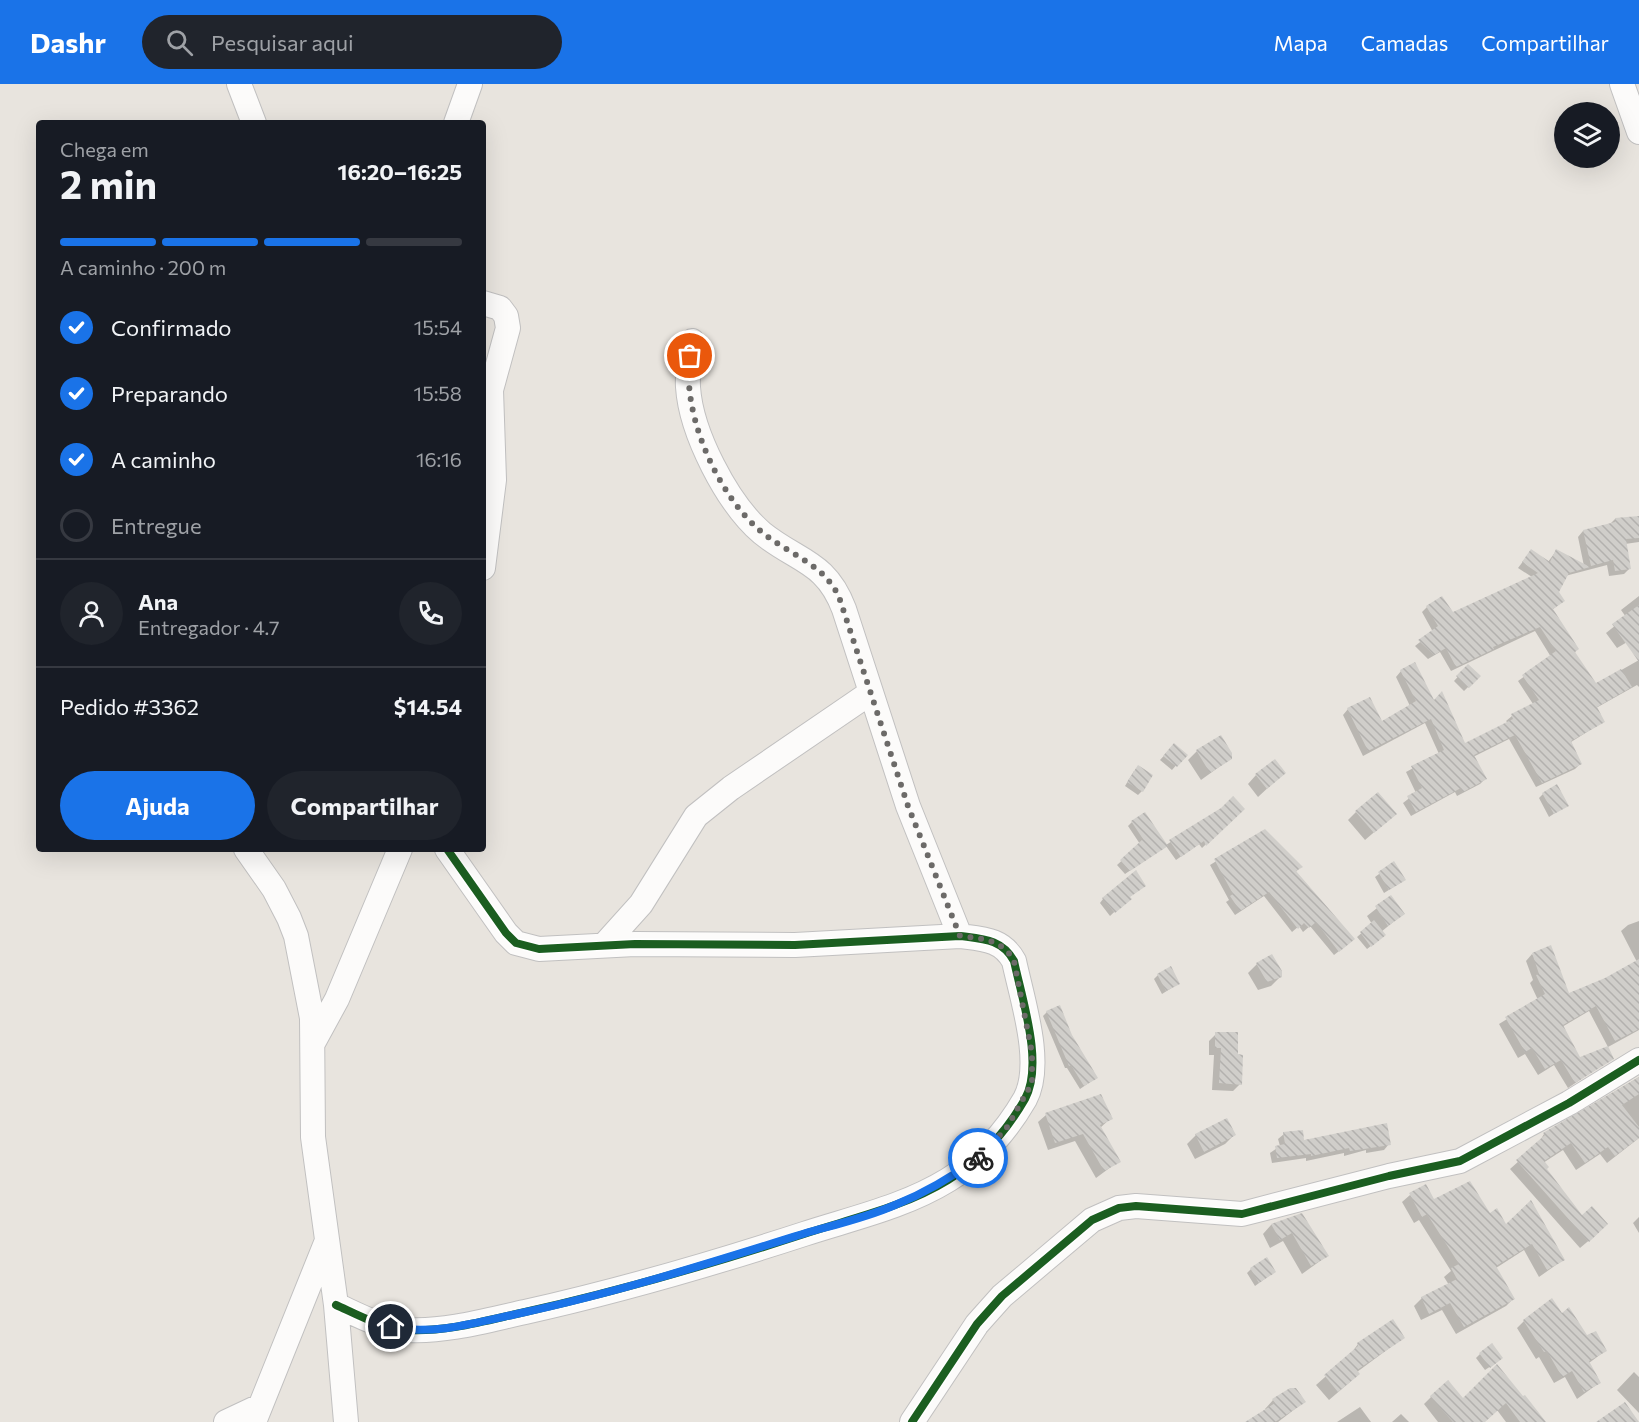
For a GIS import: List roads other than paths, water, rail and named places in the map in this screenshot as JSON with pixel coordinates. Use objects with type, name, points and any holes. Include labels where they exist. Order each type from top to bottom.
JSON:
[{"type":"street","points":[[239,84],[254,120]]},
{"type":"street","points":[[457,120],[470,84]]},
{"type":"street","points":[[1622,84],[1639,132]]},
{"type":"street","points":[[486,304],[500,308],[506,315],[508,328],[491,390],[494,480],[486,544]]},
{"type":"street","points":[[692,341],[688,370],[690,405],[695,425],[720,478],[748,519],[761,531],[820,569],[832,582],[908,806],[960,936]]},
{"type":"street","points":[[605,944],[641,904],[696,816],[731,788],[870,693]]},
{"type":"street","points":[[248,852],[274,889],[296,936],[312,1018],[313,1137],[336,1305],[346,1422]]},
{"type":"street","points":[[313,1043],[337,999],[399,852]]},
{"type":"street","points":[[336,1305],[372,1321],[407,1330],[476,1323],[578,1300],[714,1263],[894,1206],[948,1180],[982,1156],[1006,1129],[1032,1083],[1033,1066],[1011,955],[1000,945],[986,939],[960,936],[795,945],[605,944],[538,949],[516,943],[449,852]]},
{"type":"street","points":[[912,1422],[977,1324],[1002,1296],[1084,1226],[1107,1213],[1136,1206],[1242,1214],[1389,1176],[1460,1161],[1569,1103],[1639,1060]]},
{"type":"street","points":[[226,1422],[257,1414],[327,1242]]}]
